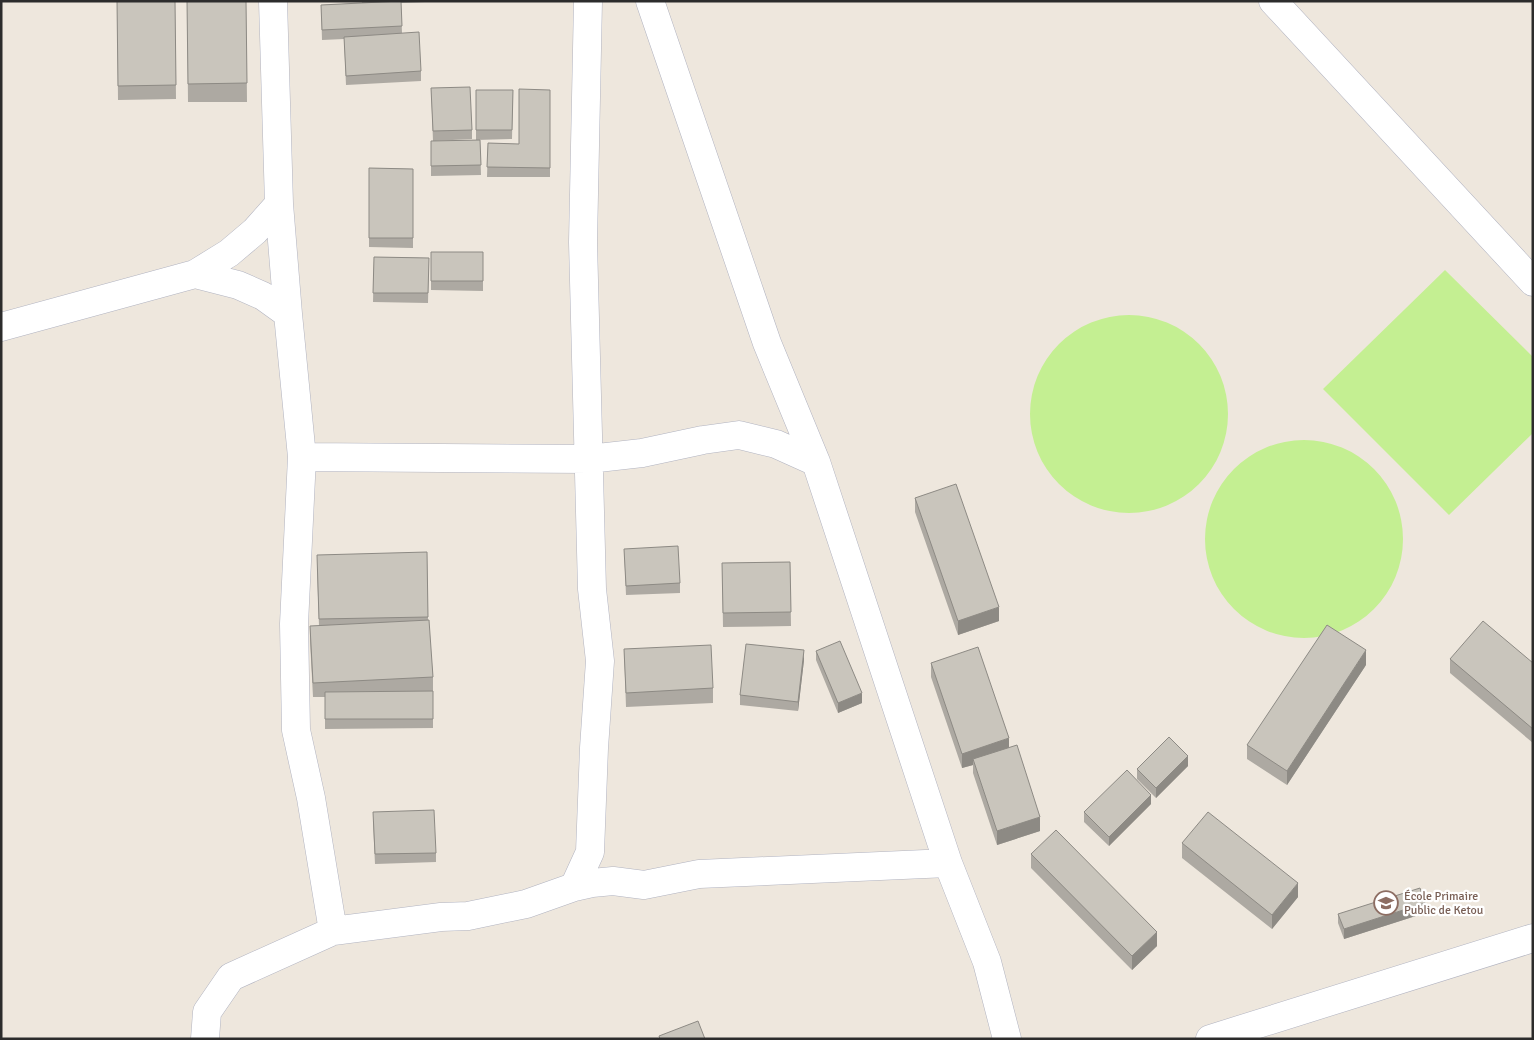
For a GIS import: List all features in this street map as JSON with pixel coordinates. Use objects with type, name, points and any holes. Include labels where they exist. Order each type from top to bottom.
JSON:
[{"type":"street","points":[[273,1],[279,204],[302,457],[294,624],[296,730],[311,798],[333,931]]},
{"type":"street","points":[[574,887],[590,852],[600,661],[592,589],[583,242],[588,1]]},
{"type":"street","points":[[650,1],[767,343],[816,462],[948,863],[987,962],[1007,1039]]},
{"type":"street","points":[[1273,1],[1297,14],[1533,282]]},
{"type":"street","points":[[1,327],[195,274],[229,253],[255,231],[279,204]]},
{"type":"street","points":[[195,274],[238,285],[263,296],[288,314]]},
{"type":"street","points":[[302,457],[589,459],[642,453],[703,440],[739,435],[776,444],[816,462]]},
{"type":"street","points":[[590,852],[613,881]]},
{"type":"street","points":[[205,1039],[208,1012],[231,977],[333,931],[441,917],[468,916],[526,904],[574,887],[592,883],[613,881],[644,885],[699,874],[948,863]]},
{"type":"street","points":[[1210,1039],[1533,938]]},
{"type":"green space","points":[[1445,270],[1533,357],[1533,433],[1449,515],[1323,389]]},
{"type":"green space","points":[[1129,315],[1148,317],[1167,323],[1184,332],[1199,344],[1211,359],[1220,376],[1226,395],[1228,414],[1226,433],[1220,452],[1211,469],[1199,484],[1184,496],[1167,505],[1148,511],[1129,513],[1110,511],[1091,505],[1074,496],[1059,484],[1047,469],[1038,452],[1032,433],[1030,414],[1032,395],[1038,376],[1047,359],[1059,344],[1074,332],[1091,323],[1110,317]]},
{"type":"green space","points":[[1304,440],[1323,442],[1342,448],[1359,457],[1374,469],[1386,484],[1395,501],[1401,520],[1403,539],[1401,558],[1395,577],[1386,594],[1374,609],[1359,621],[1342,630],[1323,636],[1304,638],[1285,636],[1266,630],[1249,621],[1234,609],[1222,594],[1213,577],[1207,558],[1205,539],[1207,520],[1213,501],[1222,484],[1234,469],[1249,457],[1266,448],[1285,442]]},
{"type":"building","points":[[117,1],[175,1],[176,85],[118,86]]},
{"type":"building","points":[[187,1],[246,1],[247,83],[188,84]]},
{"type":"building","points":[[401,1],[402,26],[322,30],[321,5]]},
{"type":"building","points":[[419,32],[421,71],[346,76],[344,37]]},
{"type":"building","points":[[470,87],[472,130],[433,131],[431,88]]},
{"type":"building","points":[[519,89],[550,90],[550,168],[487,167],[488,143],[519,144]]},
{"type":"building","points":[[476,90],[513,90],[512,130],[476,130]]},
{"type":"building","points":[[480,140],[481,165],[431,166],[431,141]]},
{"type":"building","points":[[369,168],[413,169],[413,238],[369,238]]},
{"type":"building","points":[[431,252],[483,252],[483,281],[431,281]]},
{"type":"building","points":[[374,257],[429,258],[428,293],[373,293]]},
{"type":"building","points":[[956,484],[999,607],[958,621],[915,498]]},
{"type":"building","points":[[678,546],[680,583],[626,586],[624,549]]},
{"type":"building","points":[[427,552],[428,617],[319,619],[317,555]]},
{"type":"building","points":[[790,562],[791,612],[723,613],[722,563]]},
{"type":"building","points":[[429,620],[433,677],[313,683],[310,626]]},
{"type":"building","points":[[1483,621],[1533,663],[1533,729],[1450,659]]},
{"type":"building","points":[[1327,625],[1366,650],[1287,771],[1247,745]]},
{"type":"building","points":[[840,641],[862,693],[838,703],[816,651]]},
{"type":"building","points":[[746,644],[804,650],[798,702],[740,695]]},
{"type":"building","points":[[711,645],[713,688],[626,693],[624,649]]},
{"type":"building","points":[[978,647],[1009,738],[962,754],[931,663]]},
{"type":"building","points":[[433,691],[433,719],[325,719],[325,692]]},
{"type":"building","points":[[1169,737],[1188,756],[1156,788],[1137,769]]},
{"type":"building","points":[[1017,745],[1040,817],[997,831],[973,759]]},
{"type":"building","points":[[1127,770],[1151,795],[1109,837],[1084,812]]},
{"type":"building","points":[[434,810],[436,853],[375,854],[373,812]]},
{"type":"building","points":[[1208,812],[1298,883],[1272,915],[1182,843]]},
{"type":"building","points":[[1056,830],[1157,932],[1132,956],[1031,854]]},
{"type":"building","points":[[1420,888],[1425,903],[1344,929],[1338,914]]},
{"type":"building","points":[[698,1021],[705,1039],[660,1039],[659,1036]]},
{"type":"place","name":"École Primaire Public de Ketou","points":[[1386,903]]}]
